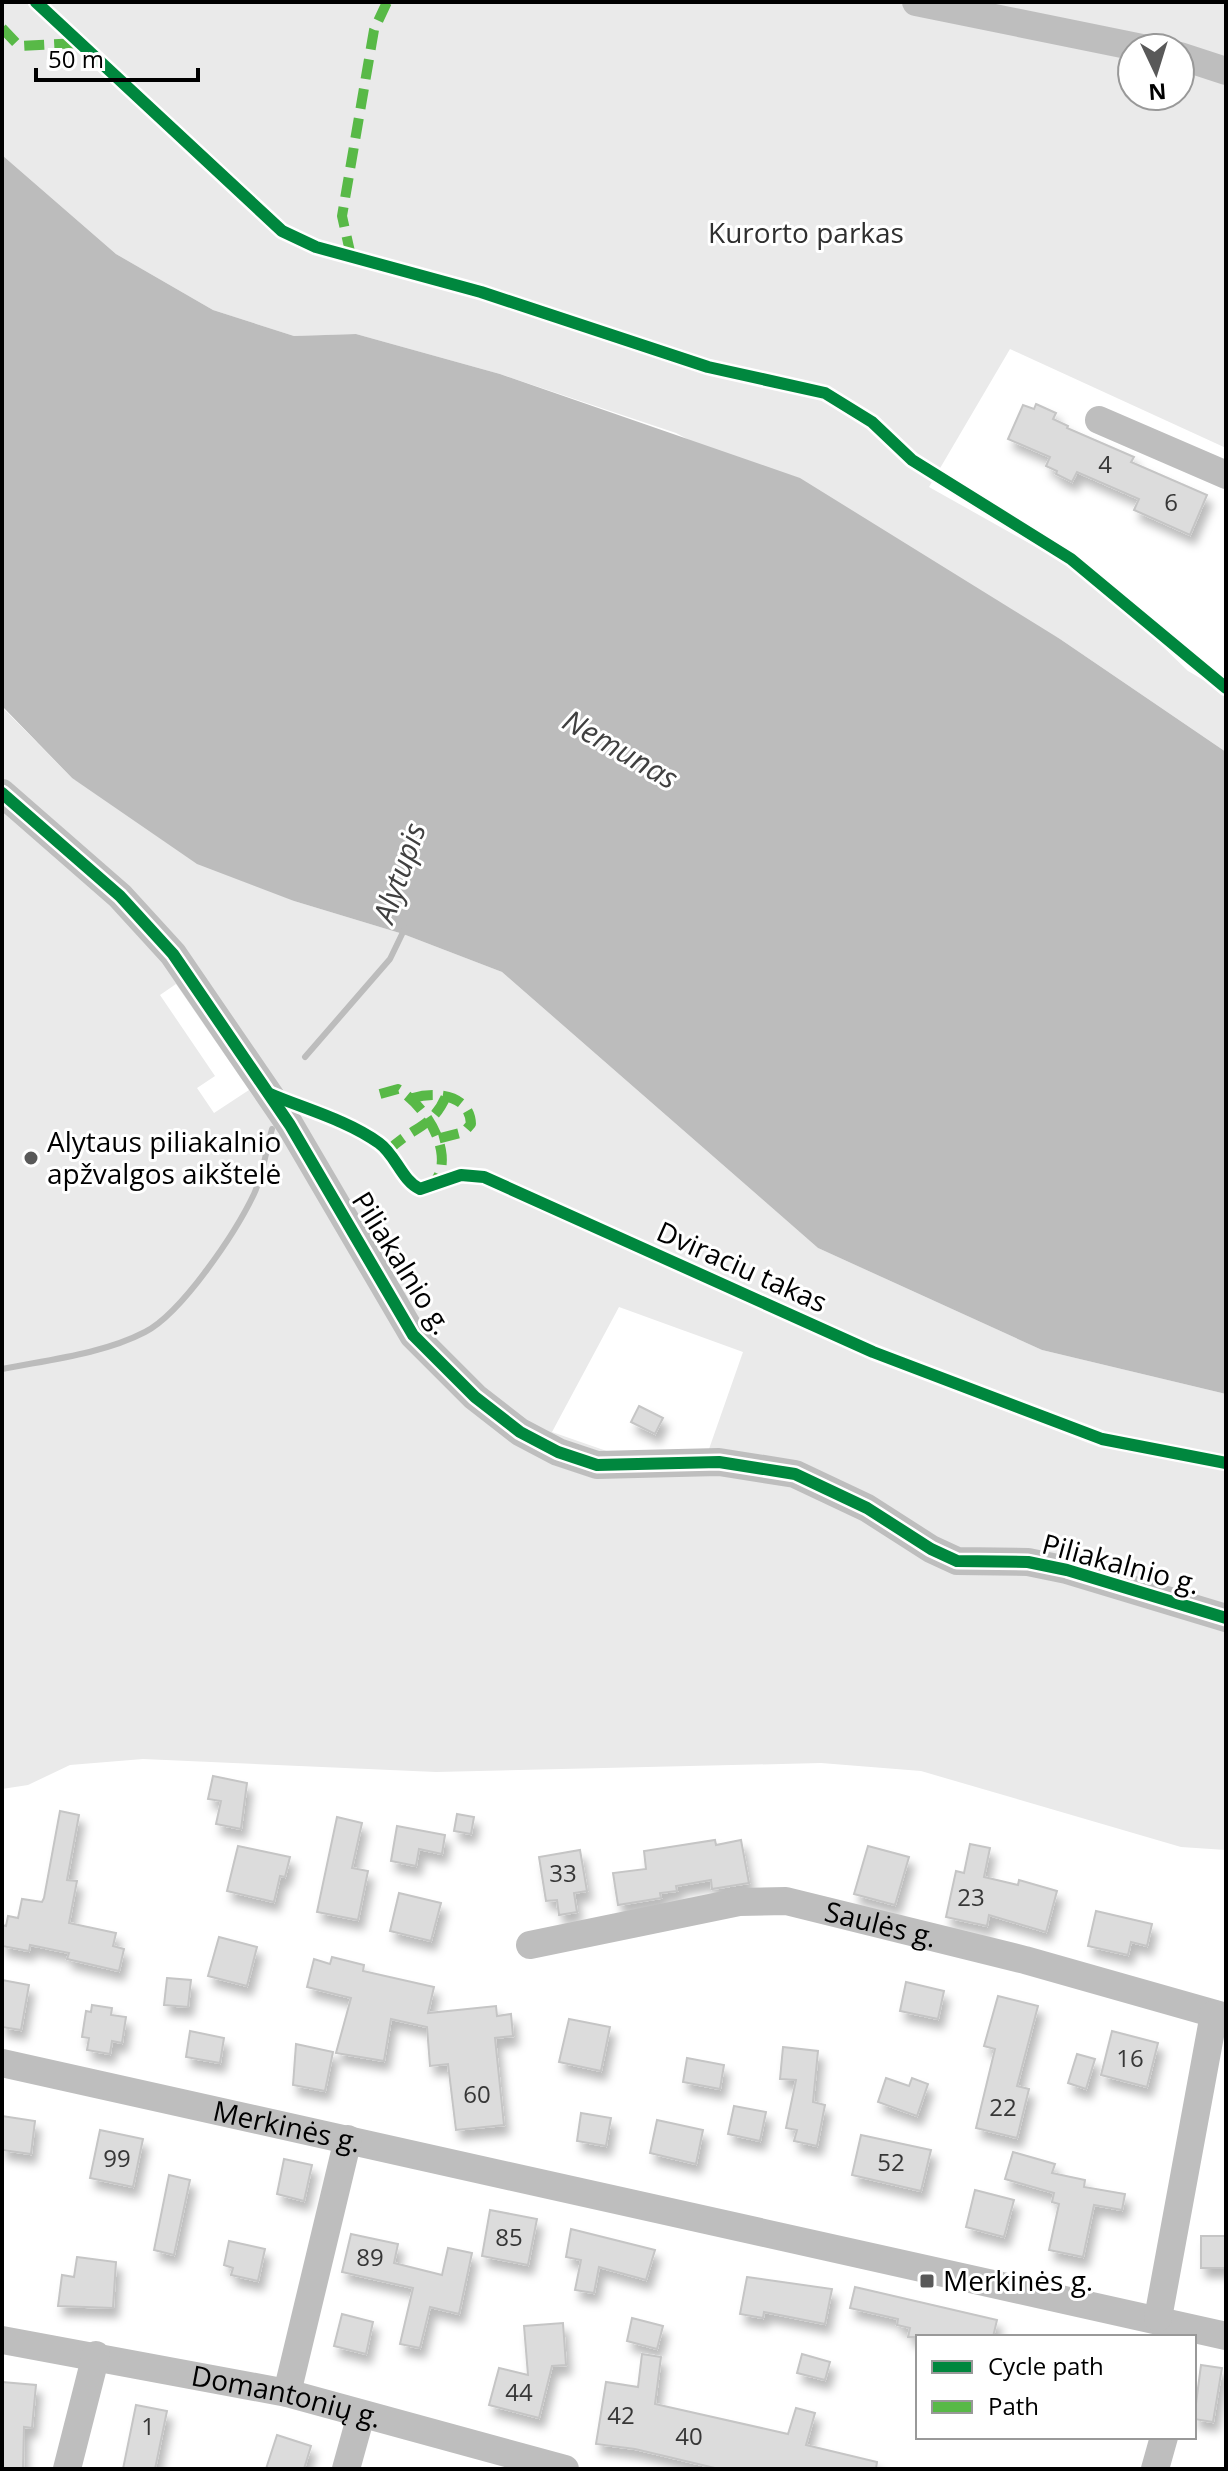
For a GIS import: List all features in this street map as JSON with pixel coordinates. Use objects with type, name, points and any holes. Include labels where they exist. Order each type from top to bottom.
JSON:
[{"type":"street","points":[[916,2],[1116,43]]},
{"type":"street","points":[[1196,61],[1226,71]]},
{"type":"street","points":[[1099,420],[1226,475]]},
{"type":"street","name":"Piliakalnio g.","points":[[2,793],[120,896],[173,954],[290,1125],[413,1335],[475,1397],[520,1432],[558,1452],[597,1465],[719,1462],[795,1474],[867,1508],[931,1549],[957,1561],[1028,1562],[1067,1570],[1226,1618]]},
{"type":"street","name":"Saulės g.","points":[[530,1945],[739,1902],[786,1901],[1025,1960],[1220,2015]]},
{"type":"street","points":[[1158,2318],[1220,2015]]},
{"type":"street","name":"Merkinės g.","points":[[2,2063],[1158,2318],[1190,2332],[1226,2336]]},
{"type":"street","points":[[287,2393],[348,2139]]},
{"type":"street","name":"Domantonių g.","points":[[2,2340],[96,2355],[287,2393],[565,2469]]},
{"type":"street","points":[[67,2469],[96,2355]]},
{"type":"street","points":[[346,2469],[361,2415]]},
{"type":"street","points":[[1155,2469],[1163,2439]]},
{"type":"green space","name":"Kurorto parkas","points":[[2,2],[1226,2],[1226,448],[1010,349],[929,487],[1093,579],[1188,671],[1226,693],[1226,752],[1060,639],[676,433],[500,374],[356,334],[294,336],[213,310],[116,254],[2,155]]},
{"type":"green space","points":[[2,707],[72,778],[294,901],[403,934],[502,972],[818,1248],[1042,1350],[1226,1394],[1226,1850],[1181,1847],[921,1771],[821,1763],[436,1772],[143,1759],[70,1765],[28,1785],[2,1789]],"holes":[[[176,984],[249,1090],[214,1113],[197,1088],[215,1076],[160,995]],[[619,1307],[743,1352],[709,1449],[621,1456],[552,1432]]]},
{"type":"water","name":"Nemunas","points":[[2,155],[116,254],[213,310],[294,336],[356,334],[500,374],[800,478],[1060,639],[1226,752],[1226,1394],[1042,1350],[818,1248],[502,972],[403,934],[294,901],[197,864],[72,778],[2,706]]},
{"type":"building","points":[[1036,404],[1056,413],[1053,419],[1067,428],[1134,457],[1131,462],[1207,495],[1190,535],[1134,510],[1139,499],[1077,472],[1072,482],[1056,474],[1057,471],[1046,466],[1050,457],[1008,439],[1023,405],[1034,409]]},
{"type":"building","points":[[639,1406],[663,1418],[655,1434],[631,1422]]},
{"type":"building","points":[[213,1776],[247,1783],[241,1829],[216,1824],[221,1801],[208,1799]]},
{"type":"building","points":[[60,1811],[79,1815],[67,1880],[77,1881],[69,1923],[116,1933],[113,1946],[124,1949],[119,1971],[67,1959],[69,1953],[30,1945],[29,1951],[2,1946],[2,1925],[6,1926],[8,1916],[18,1918],[22,1899],[42,1902],[44,1898]]},
{"type":"building","points":[[457,1814],[474,1817],[471,1834],[454,1831]]},
{"type":"building","points":[[337,1817],[362,1823],[352,1868],[368,1871],[358,1920],[317,1912]]},
{"type":"building","points":[[397,1826],[445,1835],[442,1854],[419,1849],[416,1866],[391,1861]]},
{"type":"building","points":[[715,1840],[716,1845],[741,1840],[749,1883],[712,1889],[711,1880],[676,1886],[677,1891],[660,1893],[661,1898],[618,1905],[613,1873],[646,1869],[644,1851]]},
{"type":"building","points":[[970,1844],[990,1848],[984,1877],[1018,1885],[1019,1880],[1057,1891],[1046,1932],[989,1915],[987,1926],[946,1917],[956,1871],[964,1873]]},
{"type":"building","points":[[238,1846],[290,1857],[285,1877],[280,1876],[274,1902],[227,1891]]},
{"type":"building","points":[[868,1846],[909,1857],[895,1905],[854,1894]]},
{"type":"building","points":[[580,1850],[587,1891],[574,1893],[577,1912],[559,1915],[557,1900],[546,1901],[539,1857]]},
{"type":"building","points":[[399,1893],[441,1903],[431,1941],[390,1931]]},
{"type":"building","points":[[1096,1911],[1152,1924],[1147,1946],[1131,1942],[1128,1955],[1088,1946]]},
{"type":"building","points":[[219,1937],[257,1947],[247,1986],[208,1976]]},
{"type":"building","points":[[332,1957],[364,1965],[363,1971],[434,1987],[428,2013],[496,2006],[497,2016],[511,2014],[513,2036],[495,2038],[504,2125],[456,2130],[448,2064],[430,2066],[427,2027],[391,2019],[384,2061],[336,2053],[351,1998],[307,1987],[314,1959],[330,1964]]},
{"type":"building","points":[[167,1978],[191,1980],[188,2007],[164,2005]]},
{"type":"building","points":[[2,1980],[29,1985],[21,2030],[2,2027]]},
{"type":"building","points":[[906,1982],[944,1991],[938,2019],[900,2011]]},
{"type":"building","points":[[998,1996],[1038,2006],[1017,2086],[1029,2089],[1017,2138],[976,2128],[995,2049],[984,2046]]},
{"type":"building","points":[[92,2005],[112,2008],[111,2015],[126,2017],[122,2043],[112,2041],[110,2054],[87,2050],[89,2038],[82,2037],[86,2011],[91,2012]]},
{"type":"building","points":[[569,2019],[610,2027],[601,2071],[559,2062]]},
{"type":"building","points":[[190,2031],[224,2038],[220,2063],[186,2057]]},
{"type":"building","points":[[1112,2031],[1158,2043],[1147,2087],[1101,2075]]},
{"type":"building","points":[[296,2044],[333,2052],[325,2091],[293,2085]]},
{"type":"building","points":[[783,2047],[818,2051],[813,2102],[825,2105],[817,2146],[794,2141],[797,2130],[786,2128],[796,2080],[780,2079]]},
{"type":"building","points":[[1077,2054],[1095,2059],[1086,2089],[1068,2083]]},
{"type":"building","points":[[687,2058],[724,2065],[720,2089],[683,2082]]},
{"type":"building","points":[[886,2078],[909,2086],[912,2078],[928,2084],[917,2116],[878,2102]]},
{"type":"building","points":[[734,2106],[766,2112],[760,2141],[728,2134]]},
{"type":"building","points":[[581,2113],[611,2118],[606,2146],[577,2141]]},
{"type":"building","points":[[2,2116],[35,2121],[31,2154],[2,2150]]},
{"type":"building","points":[[657,2120],[703,2130],[696,2164],[650,2153]]},
{"type":"building","points":[[100,2130],[143,2139],[133,2187],[90,2178]]},
{"type":"building","points":[[861,2135],[931,2150],[921,2191],[852,2175]]},
{"type":"building","points":[[1013,2152],[1055,2164],[1052,2173],[1085,2180],[1084,2187],[1125,2194],[1122,2210],[1094,2205],[1083,2257],[1049,2250],[1059,2204],[1052,2202],[1054,2193],[1005,2179]]},
{"type":"building","points":[[284,2159],[312,2165],[304,2201],[277,2194]]},
{"type":"building","points":[[169,2175],[190,2180],[174,2255],[154,2250]]},
{"type":"building","points":[[975,2190],[1014,2200],[1004,2237],[966,2227]]},
{"type":"building","points":[[490,2210],[537,2219],[528,2265],[482,2256]]},
{"type":"building","points":[[571,2229],[655,2250],[646,2280],[599,2267],[594,2293],[575,2290],[581,2260],[566,2257]]},
{"type":"building","points":[[351,2234],[398,2244],[394,2263],[442,2275],[448,2248],[472,2253],[459,2314],[430,2307],[420,2348],[400,2344],[413,2288],[342,2272]]},
{"type":"building","points":[[1201,2236],[1226,2236],[1226,2268],[1201,2268]]},
{"type":"building","points":[[229,2241],[265,2249],[258,2281],[231,2275],[233,2268],[224,2265]]},
{"type":"building","points":[[77,2257],[116,2262],[113,2308],[58,2306],[62,2275],[74,2277]]},
{"type":"building","points":[[747,2277],[832,2289],[825,2324],[764,2312],[763,2318],[740,2314]]},
{"type":"building","points":[[855,2287],[997,2320],[993,2335],[908,2337],[910,2328],[897,2325],[898,2319],[850,2308]]},
{"type":"building","points":[[342,2314],[373,2322],[366,2354],[334,2346]]},
{"type":"building","points":[[632,2318],[663,2326],[657,2349],[627,2341]]},
{"type":"building","points":[[563,2323],[566,2365],[552,2366],[539,2418],[489,2405],[499,2368],[528,2375],[524,2326]]},
{"type":"building","points":[[642,2354],[661,2357],[655,2404],[788,2434],[796,2408],[815,2413],[806,2445],[877,2462],[876,2469],[719,2469],[635,2449],[596,2444],[606,2382],[638,2387]]},
{"type":"building","points":[[802,2354],[830,2362],[825,2380],[797,2373]]},
{"type":"building","points":[[1201,2365],[1222,2368],[1213,2422],[1196,2419]]},
{"type":"building","points":[[2,2382],[36,2385],[32,2428],[24,2427],[23,2469],[2,2469]]},
{"type":"building","points":[[136,2405],[167,2411],[155,2469],[123,2469]]},
{"type":"building","points":[[277,2435],[311,2446],[304,2469],[266,2469]]},
{"type":"waterway","name":"Alytupis","points":[[305,1057],[390,959],[405,928]]},
{"type":"waterway","name":"Alytupis","points":[[2,1369],[111,1346],[129,1340],[160,1322],[207,1270],[246,1210],[260,1179],[272,1129]]},
{"type":"marked path","points":[[351,256],[342,216],[374,30],[387,2]]},
{"type":"marked path","points":[[2,28],[19,46],[77,43]]},
{"type":"marked path","points":[[380,1094],[398,1089],[415,1103],[430,1123],[442,1158],[433,1186]]},
{"type":"marked path","points":[[413,1098],[441,1096],[458,1101],[465,1107],[471,1124],[464,1132],[437,1139]]},
{"type":"marked path","points":[[388,1151],[428,1122],[446,1096]]},
{"type":"cycle path","points":[[36,2],[282,231],[316,247],[481,292],[708,367],[825,393],[872,422],[912,460],[1071,559],[1226,688]]},
{"type":"cycle path","points":[[2,793],[120,896],[173,954],[290,1125],[413,1335],[475,1397],[520,1432],[558,1452],[597,1465],[719,1462],[795,1474],[867,1508],[931,1549],[957,1561],[1028,1562],[1067,1570],[1226,1618]]},
{"type":"cycle path","name":"Dviraciu takas","points":[[270,1094],[367,1135],[385,1148],[408,1180],[420,1189],[461,1175],[484,1177],[873,1352],[1102,1439],[1226,1463]]},
{"type":"place","name":"Alytaus piliakalnio apžvalgos aikštelė","points":[[31,1158]]},
{"type":"place","name":"Merkinės g.","points":[[927,2281]]}]
